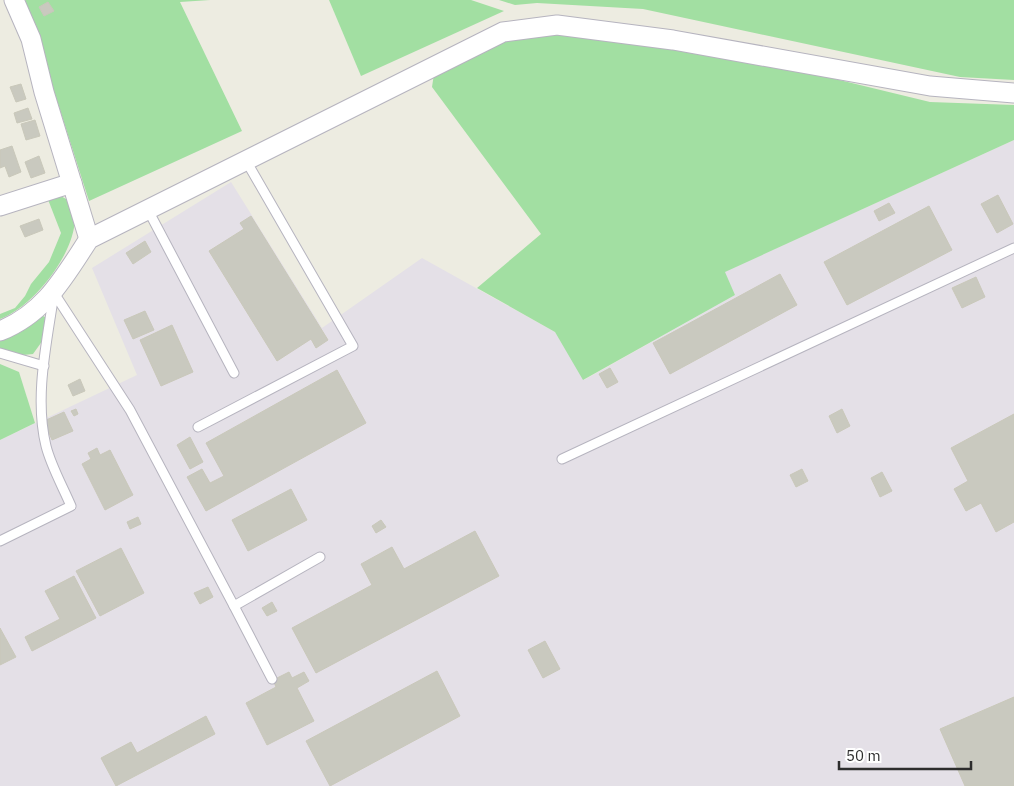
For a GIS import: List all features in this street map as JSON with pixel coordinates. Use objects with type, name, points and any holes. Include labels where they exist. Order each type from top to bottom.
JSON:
[{"type":"street","points":[[14,0],[30,39],[88,238]]},
{"type":"street","points":[[0,331],[14,326],[54,293],[88,238],[148,210],[245,159],[503,32],[556,25],[673,40],[930,86],[1014,93]]},
{"type":"street","points":[[0,206],[72,183]]},
{"type":"lane","points":[[198,427],[353,346],[245,159]]},
{"type":"lane","points":[[148,210],[234,373]]},
{"type":"lane","points":[[562,459],[1014,248]]},
{"type":"lane","points":[[0,541],[71,506],[46,448],[41,421],[44,366],[54,293]]},
{"type":"lane","points":[[54,293],[130,410],[272,680]]},
{"type":"lane","points":[[0,353],[44,366]]},
{"type":"lane","points":[[234,606],[320,557]]},
{"type":"shaded area","points":[[1014,140],[1014,786],[0,786],[0,440],[137,375],[92,268],[231,182],[322,328],[422,258],[555,332],[584,380],[735,295],[724,272]]},
{"type":"green space","points":[[25,0],[210,0],[180,2],[242,131],[89,201]]},
{"type":"green space","points":[[329,0],[471,0],[504,11],[361,76]]},
{"type":"green space","points":[[499,0],[1014,0],[1014,80],[960,77],[643,9],[537,3],[515,5]]},
{"type":"green space","points":[[557,29],[794,69],[930,102],[1014,105],[1014,140],[725,272],[735,295],[583,380],[555,332],[477,288],[541,234],[432,87],[434,74],[489,43]]},
{"type":"green space","points":[[59,195],[73,203],[75,219],[68,248],[50,278],[38,292],[13,313],[0,319],[0,314],[15,308],[49,262],[61,233],[47,197]]},
{"type":"green space","points":[[43,316],[47,318],[43,340],[33,354],[23,355],[0,348],[0,338]]},
{"type":"green space","points":[[0,364],[19,372],[35,423],[0,440]]},
{"type":"building","points":[[48,2],[54,11],[44,16],[39,7]]},
{"type":"building","points":[[21,84],[26,99],[16,102],[10,87]]},
{"type":"building","points":[[28,108],[32,119],[17,123],[14,113]]},
{"type":"building","points":[[35,120],[40,136],[26,140],[21,124]]},
{"type":"building","points":[[12,146],[21,172],[9,177],[5,166],[0,168],[0,150]]},
{"type":"building","points":[[39,156],[45,173],[31,178],[25,162]]},
{"type":"building","points":[[998,195],[1013,224],[997,233],[981,204]]},
{"type":"building","points":[[889,203],[895,213],[879,221],[874,211]]},
{"type":"building","points":[[929,206],[952,250],[847,305],[824,262]]},
{"type":"building","points":[[251,216],[328,340],[316,348],[311,339],[277,361],[209,251],[244,229],[240,223]]},
{"type":"building","points":[[39,219],[43,230],[25,237],[20,226]]},
{"type":"building","points":[[145,241],[151,252],[133,264],[126,253]]},
{"type":"building","points":[[780,274],[797,305],[670,374],[653,343]]},
{"type":"building","points":[[976,277],[985,297],[962,308],[952,288]]},
{"type":"building","points":[[145,311],[154,330],[133,339],[124,320]]},
{"type":"building","points":[[172,325],[193,372],[161,386],[140,340]]},
{"type":"building","points":[[610,368],[618,382],[607,388],[599,374]]},
{"type":"building","points":[[337,370],[366,423],[206,511],[187,477],[202,469],[210,483],[224,476],[206,443]]},
{"type":"building","points":[[80,379],[85,391],[73,396],[68,385]]},
{"type":"building","points":[[76,409],[78,414],[74,416],[71,411]]},
{"type":"building","points":[[842,409],[850,426],[837,433],[829,416]]},
{"type":"building","points":[[64,412],[73,431],[52,440],[44,421]]},
{"type":"building","points":[[1014,414],[1014,522],[996,532],[981,503],[966,511],[954,489],[968,481],[951,448]]},
{"type":"building","points":[[190,437],[203,462],[190,469],[177,445]]},
{"type":"building","points":[[97,448],[100,455],[110,450],[133,495],[105,510],[82,464],[91,459],[88,453]]},
{"type":"building","points":[[802,469],[808,481],[796,487],[790,475]]},
{"type":"building","points":[[882,472],[892,491],[880,497],[871,478]]},
{"type":"building","points":[[291,489],[307,520],[248,551],[232,520]]},
{"type":"building","points":[[138,517],[141,524],[130,529],[127,522]]},
{"type":"building","points":[[381,520],[386,527],[376,533],[372,526]]},
{"type":"building","points":[[475,531],[499,576],[316,673],[292,628],[372,585],[361,564],[392,547],[404,569]]},
{"type":"building","points":[[121,548],[144,593],[100,616],[76,571]]},
{"type":"building","points":[[74,576],[96,618],[32,651],[25,637],[60,619],[45,591]]},
{"type":"building","points":[[208,587],[213,597],[200,604],[194,593]]},
{"type":"building","points":[[272,602],[277,611],[267,616],[262,608]]},
{"type":"building","points":[[0,628],[16,657],[0,665]]},
{"type":"building","points":[[545,641],[560,669],[543,678],[528,650]]},
{"type":"building","points":[[437,671],[460,716],[330,786],[306,741]]},
{"type":"building","points":[[289,672],[292,678],[304,672],[309,681],[297,688],[314,721],[267,745],[246,703],[276,687],[273,680]]},
{"type":"building","points":[[1014,697],[1014,786],[965,786],[940,729]]},
{"type":"building","points":[[206,716],[215,734],[116,786],[101,758],[131,742],[137,753]]}]
